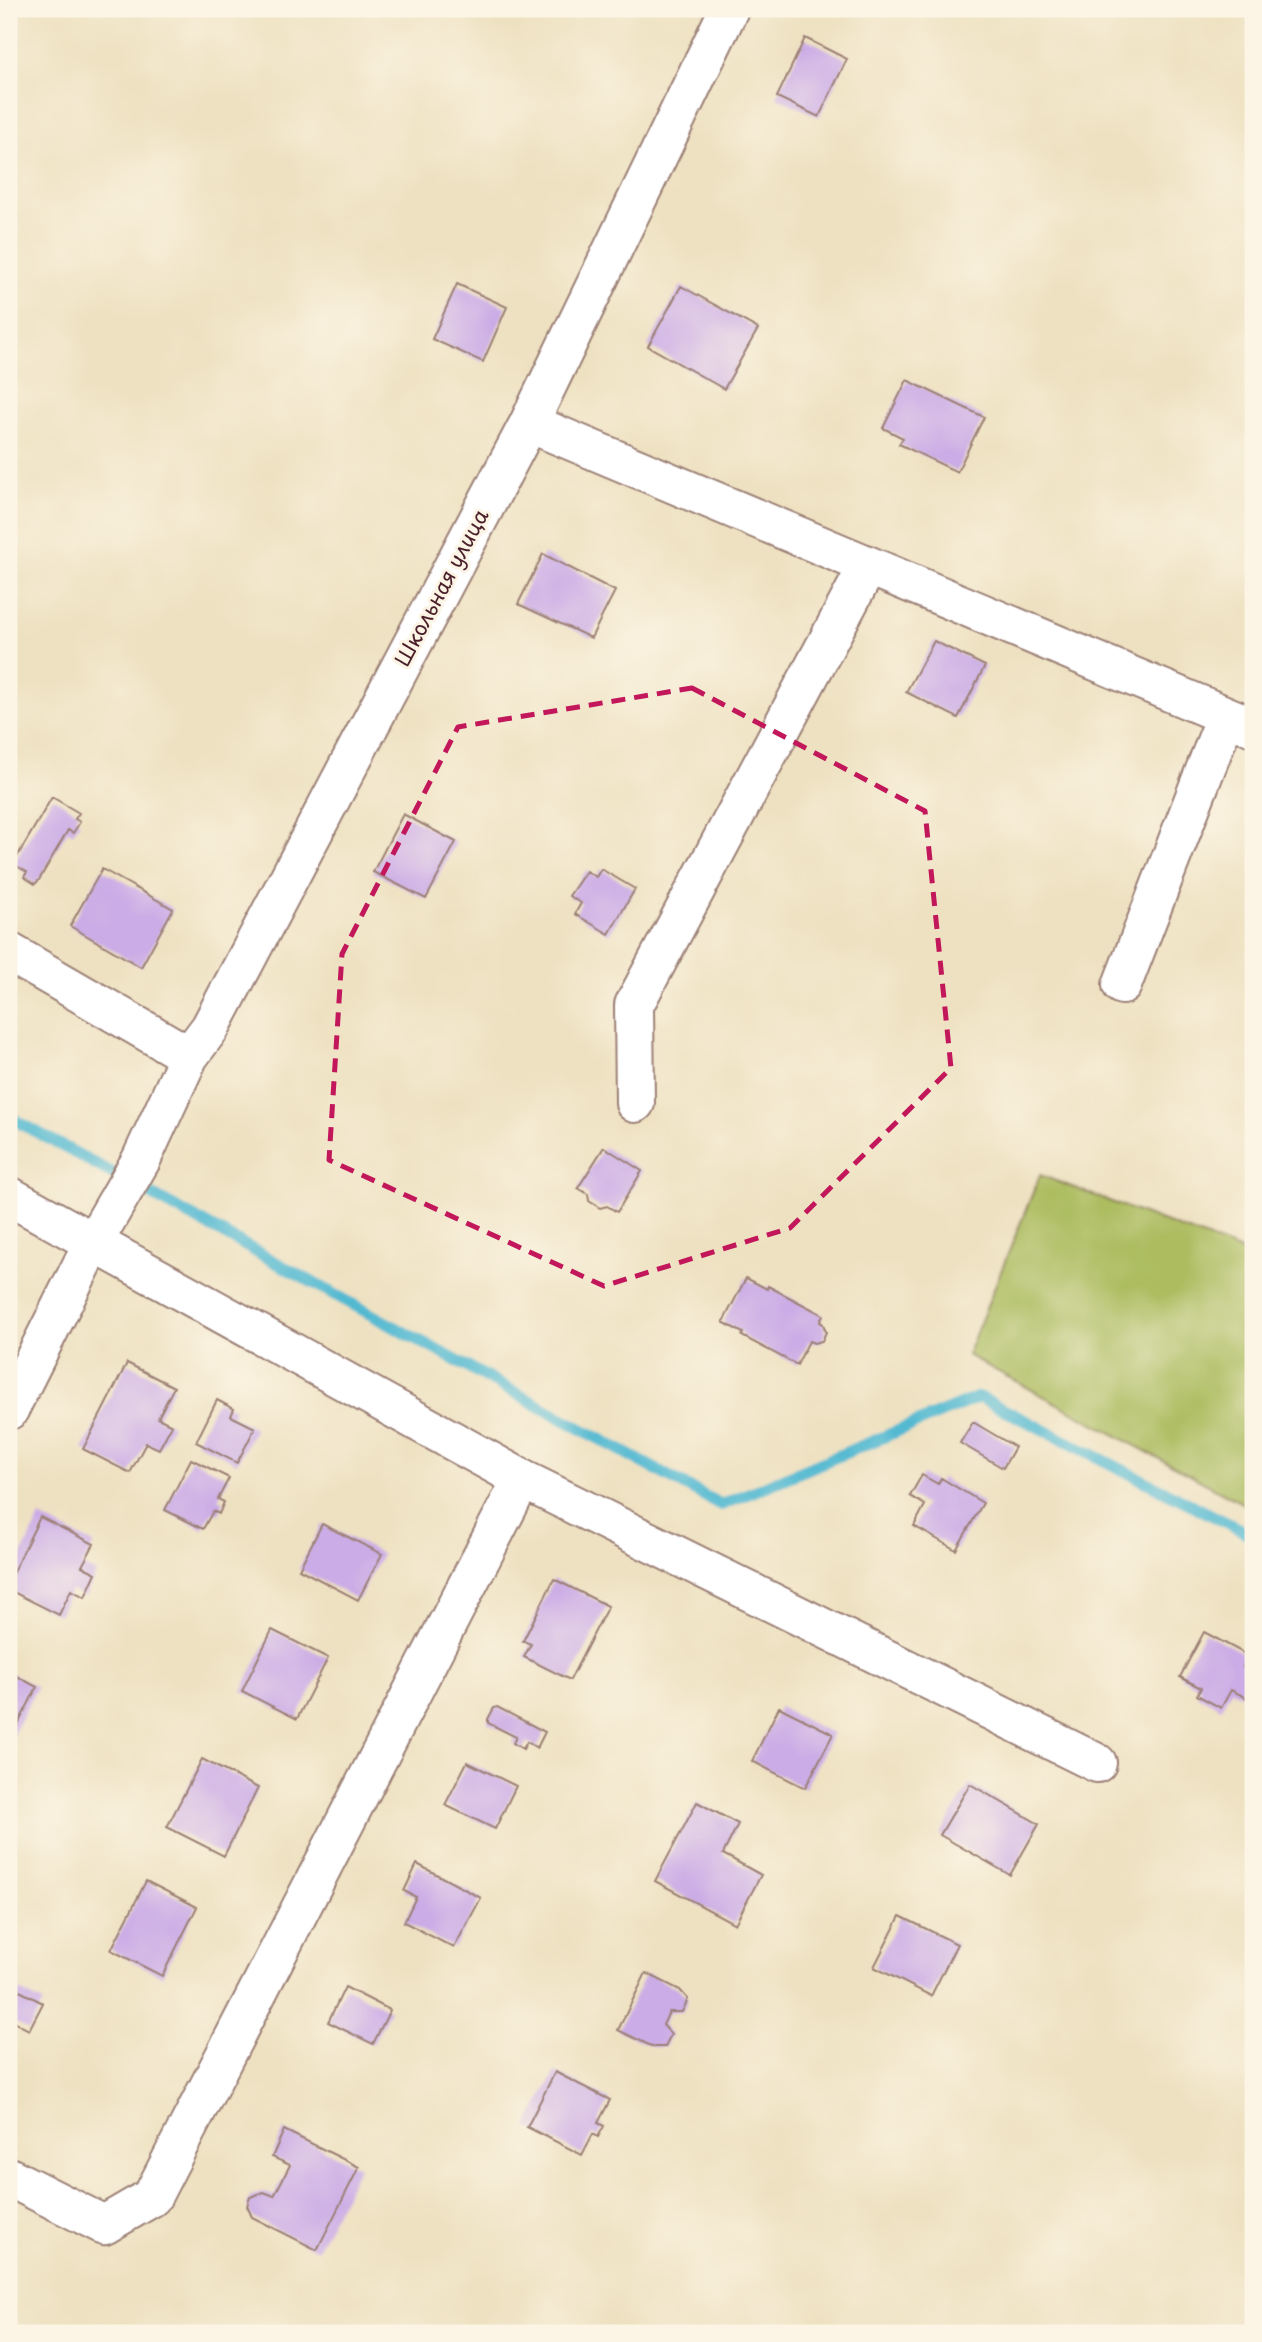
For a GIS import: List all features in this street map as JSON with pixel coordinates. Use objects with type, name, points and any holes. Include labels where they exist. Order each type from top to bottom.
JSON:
[{"type":"street","name":"Школьная улица","points":[[102,1227],[141,1160],[189,1056],[216,1016],[530,423],[729,9]]},
{"type":"street","points":[[530,423],[1240,721],[1122,985]]},
{"type":"street","points":[[635,1103],[634,1005],[869,566]]},
{"type":"street","points":[[9,952],[189,1056]]},
{"type":"street","points":[[9,1196],[102,1227],[522,1479],[1097,1763]]},
{"type":"street","points":[[9,1410],[102,1227]]},
{"type":"street","points":[[9,2177],[104,2225],[152,2197],[522,1479]]},
{"type":"highlighted area","points":[[692,688],[925,811],[951,1068],[790,1228],[604,1286],[329,1160],[342,954],[458,727]]},
{"type":"green space","points":[[1040,1175],[1244,1252],[1253,1229],[1253,1509],[967,1355]]},
{"type":"building","points":[[805,38],[847,59],[819,117],[777,97]]},
{"type":"building","points":[[457,284],[507,307],[483,362],[432,339]]},
{"type":"building","points":[[681,286],[758,329],[724,389],[648,346]]},
{"type":"building","points":[[907,380],[984,417],[957,472],[899,444],[903,438],[883,428]]},
{"type":"building","points":[[543,554],[615,591],[591,638],[518,604]]},
{"type":"building","points":[[934,641],[985,666],[958,718],[906,692]]},
{"type":"building","points":[[52,797],[79,813],[75,819],[80,822],[73,833],[68,830],[35,884],[24,877],[27,872],[13,864]]},
{"type":"building","points":[[403,814],[456,842],[426,899],[373,872]]},
{"type":"building","points":[[102,869],[173,909],[141,967],[70,926]]},
{"type":"building","points":[[601,869],[635,889],[609,934],[575,914],[581,903],[569,896],[586,871],[596,877]]},
{"type":"building","points":[[604,1147],[642,1171],[617,1212],[607,1206],[600,1208],[589,1201],[588,1194],[578,1188]]},
{"type":"building","points":[[746,1278],[767,1289],[768,1286],[823,1315],[820,1322],[826,1332],[822,1341],[809,1341],[797,1365],[742,1336],[743,1333],[723,1322]]},
{"type":"building","points":[[127,1363],[174,1387],[158,1418],[172,1425],[159,1449],[146,1443],[130,1473],[83,1449]]},
{"type":"building","points":[[217,1400],[234,1409],[231,1416],[255,1428],[237,1463],[196,1442]]},
{"type":"building","points":[[973,1422],[1015,1447],[1003,1468],[960,1443]]},
{"type":"building","points":[[191,1459],[229,1478],[218,1499],[224,1502],[219,1514],[213,1511],[203,1529],[165,1510]]},
{"type":"building","points":[[922,1475],[938,1484],[941,1478],[983,1503],[956,1550],[914,1526],[925,1505],[910,1496]]},
{"type":"building","points":[[40,1517],[94,1544],[82,1566],[96,1573],[85,1597],[71,1590],[59,1615],[9,1590],[9,1580]]},
{"type":"building","points":[[322,1524],[382,1554],[358,1600],[299,1569]]},
{"type":"building","points":[[554,1579],[608,1606],[570,1680],[524,1657],[531,1644],[523,1641]]},
{"type":"building","points":[[272,1630],[328,1658],[297,1719],[242,1691]]},
{"type":"building","points":[[1204,1632],[1249,1656],[1243,1667],[1253,1673],[1253,1687],[1247,1698],[1231,1690],[1221,1708],[1197,1695],[1201,1688],[1180,1677]]},
{"type":"building","points":[[9,1672],[37,1687],[9,1742]]},
{"type":"building","points":[[497,1707],[545,1732],[537,1748],[527,1742],[523,1749],[513,1743],[516,1737],[488,1723],[494,1708]]},
{"type":"building","points":[[779,1707],[833,1734],[805,1788],[752,1761]]},
{"type":"building","points":[[202,1759],[258,1788],[224,1856],[167,1827]]},
{"type":"building","points":[[467,1762],[516,1786],[495,1829],[445,1805]]},
{"type":"building","points":[[970,1784],[1039,1824],[1010,1875],[940,1835]]},
{"type":"building","points":[[697,1802],[738,1824],[723,1854],[761,1875],[735,1924],[655,1881]]},
{"type":"building","points":[[417,1864],[481,1898],[454,1948],[404,1922],[416,1897],[404,1891]]},
{"type":"building","points":[[146,1881],[197,1907],[162,1976],[111,1950]]},
{"type":"building","points":[[900,1916],[957,1944],[931,1996],[874,1967]]},
{"type":"building","points":[[646,1973],[680,1990],[688,1999],[682,2012],[669,2012],[663,2025],[671,2034],[665,2047],[653,2047],[618,2030]]},
{"type":"building","points":[[10,1986],[43,2003],[29,2030],[9,2020]]},
{"type":"building","points":[[345,1987],[390,2010],[373,2044],[328,2022]]},
{"type":"building","points":[[555,2072],[610,2100],[598,2123],[604,2126],[598,2137],[593,2134],[582,2155],[527,2127]]},
{"type":"building","points":[[284,2130],[359,2167],[317,2250],[252,2217],[247,2206],[250,2197],[264,2192],[274,2196],[290,2165],[272,2157]]},
{"type":"waterway","points":[[9,1117],[721,1505],[979,1397],[1253,1536]]}]
